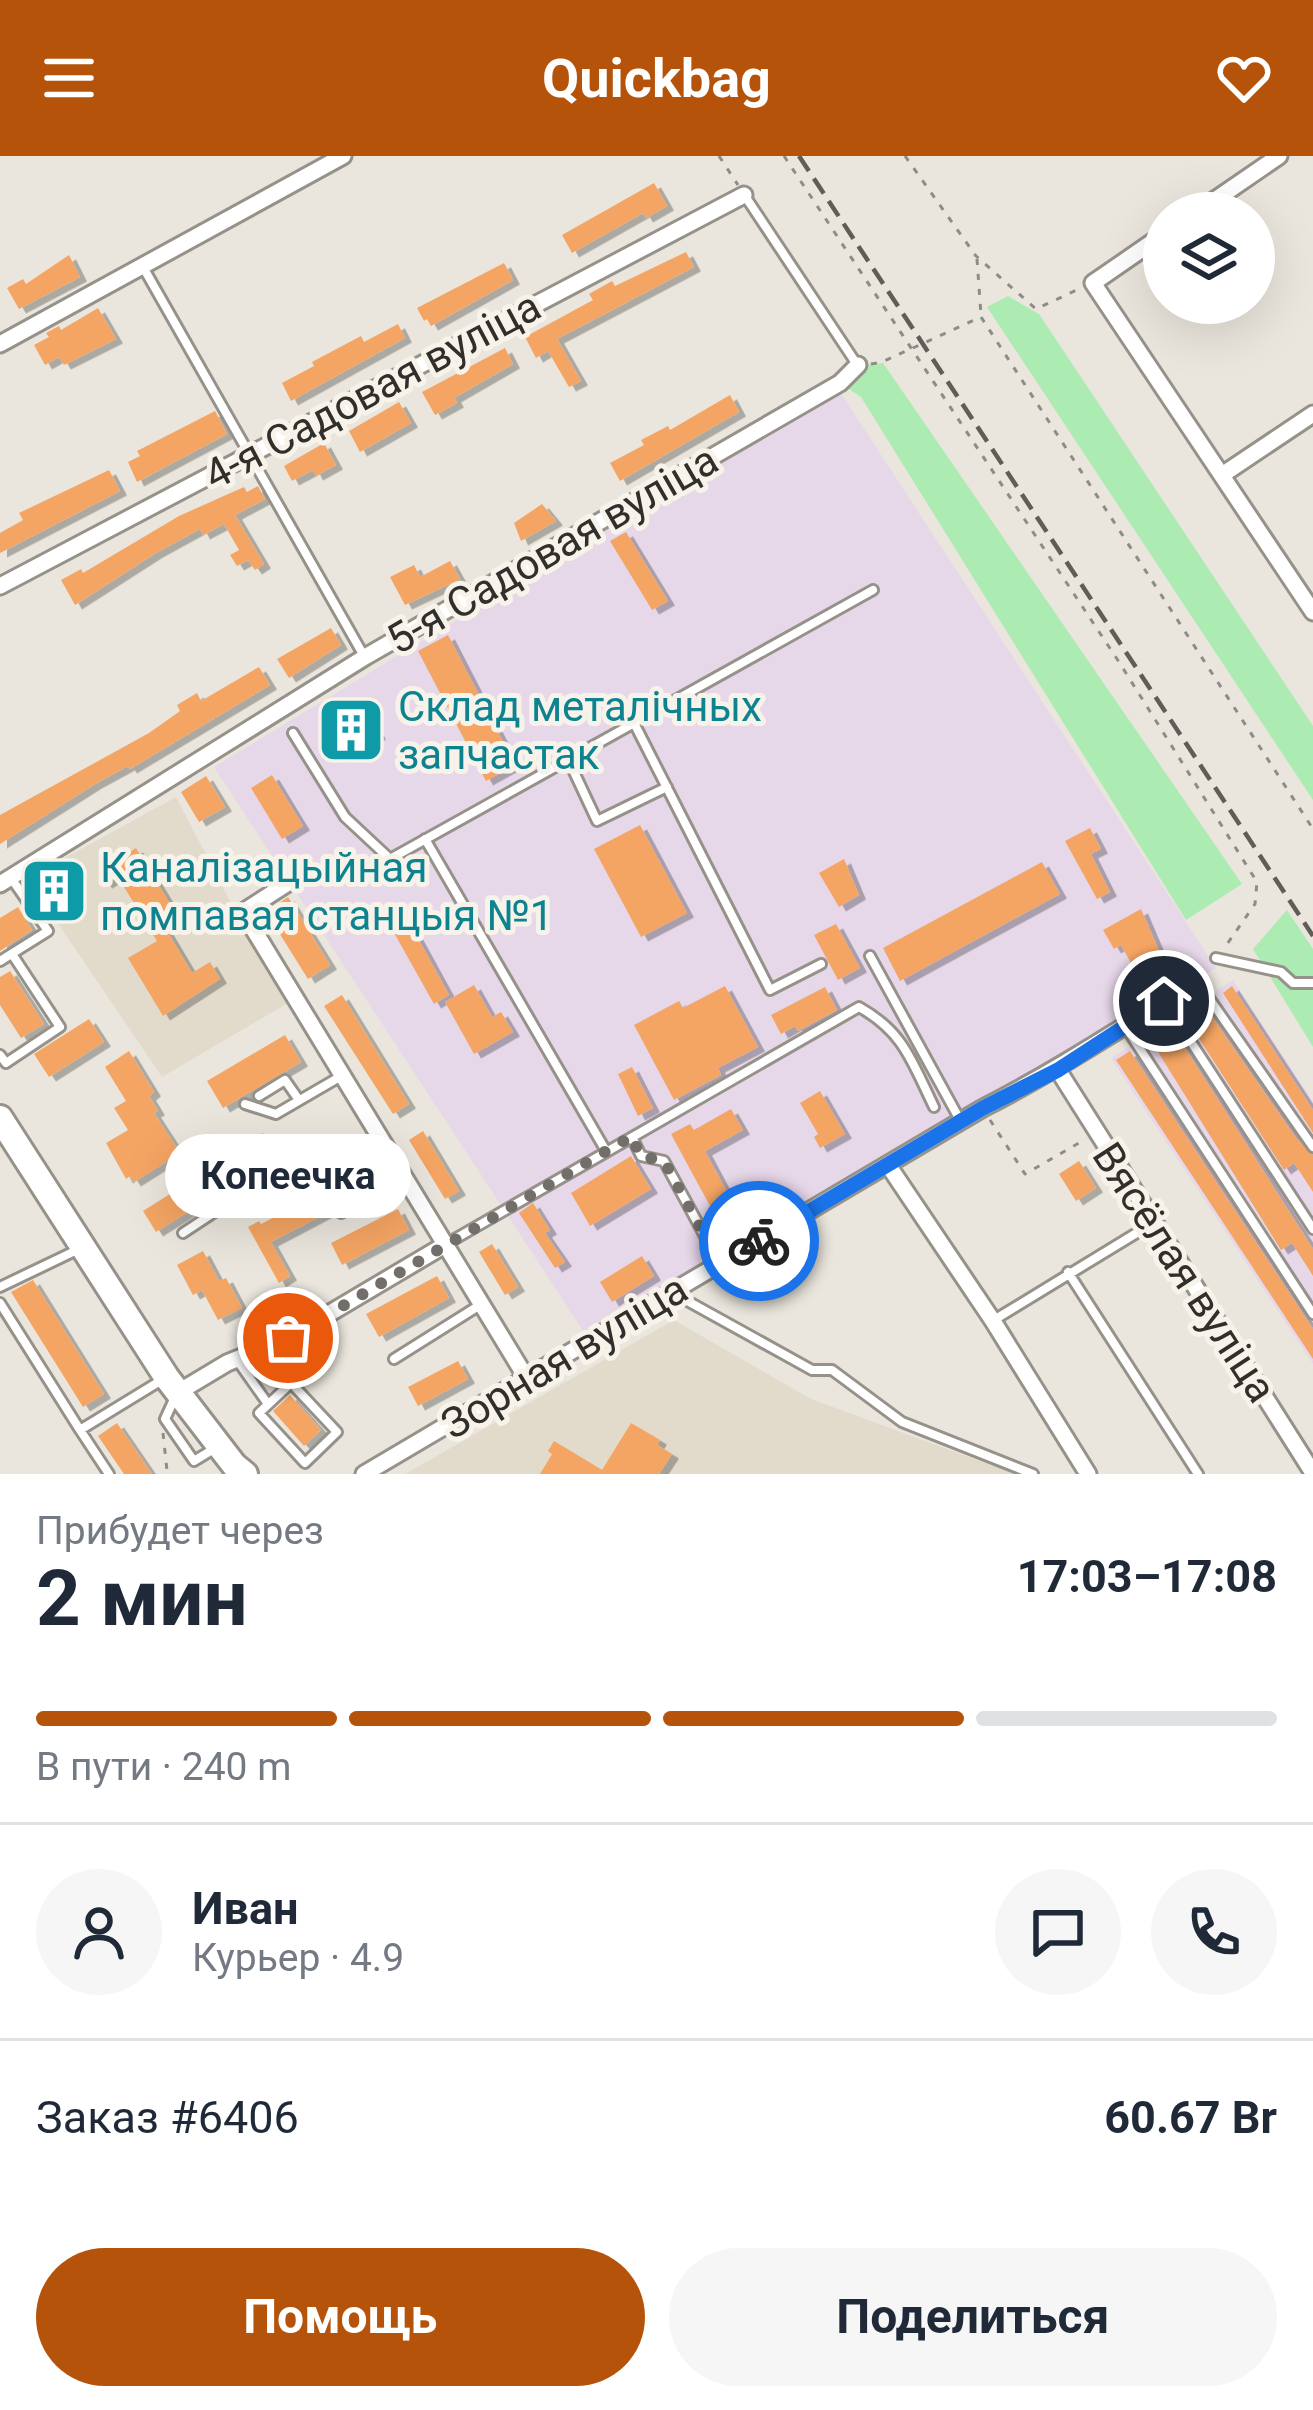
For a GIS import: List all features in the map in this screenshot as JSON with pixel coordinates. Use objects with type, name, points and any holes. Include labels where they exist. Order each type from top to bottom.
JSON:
[{"type":"main road","points":[[0,1118],[172,1385],[230,1465]]},
{"type":"street","points":[[0,344],[344,156]]},
{"type":"street","points":[[1227,192],[1280,156]]},
{"type":"street","name":"4-я Садовая вуліца","points":[[0,586],[744,195]]},
{"type":"street","points":[[1143,249],[1093,283],[1313,612]]},
{"type":"street","name":"5-я Садовая вуліца","points":[[5,880],[365,657],[840,383],[858,365]]},
{"type":"street","points":[[1222,475],[1313,414]]},
{"type":"street","points":[[288,883],[243,912],[527,1379]]},
{"type":"street","name":"Зорная вуліца","points":[[364,1474],[983,1108],[1058,1070],[1197,981]]},
{"type":"street","name":"Вясёлая вуліца","points":[[1058,1070],[1313,1473]]},
{"type":"street","points":[[888,1165],[1087,1473]]},
{"type":"street","points":[[172,1385],[288,1338],[443,1246]]},
{"type":"lane","points":[[744,195],[858,365]]},
{"type":"lane","points":[[142,264],[365,657]]},
{"type":"lane","points":[[293,733],[345,817],[390,859],[873,590]]},
{"type":"lane","points":[[634,722],[770,990],[821,964]]},
{"type":"lane","points":[[568,759],[597,821],[667,787]]},
{"type":"lane","points":[[425,839],[606,1151]]},
{"type":"lane","points":[[0,962],[48,931],[5,880]]},
{"type":"lane","points":[[0,1055],[6,1064],[60,1027],[12,953]]},
{"type":"lane","points":[[870,956],[960,1122]]},
{"type":"lane","points":[[1216,958],[1281,972],[1293,983],[1313,983]]},
{"type":"lane","points":[[1197,981],[1313,1147]]},
{"type":"lane","points":[[1164,1001],[1313,1229]]},
{"type":"lane","points":[[443,1246],[859,1006],[885,1022],[905,1049],[934,1107]]},
{"type":"lane","points":[[1124,1024],[1313,1314]]},
{"type":"lane","points":[[245,1103],[276,1114],[344,1075]]},
{"type":"lane","points":[[259,1096],[285,1081],[299,1100]]},
{"type":"lane","points":[[632,1136],[640,1156],[664,1161],[720,1264]]},
{"type":"lane","points":[[183,1233],[239,1196],[314,1172],[341,1213],[404,1180]]},
{"type":"lane","points":[[993,1321],[1153,1223]]},
{"type":"lane","points":[[0,1287],[83,1246]]},
{"type":"lane","points":[[1068,1272],[1198,1474]]},
{"type":"lane","points":[[672,1293],[812,1370],[832,1370],[902,1422],[1033,1474]]},
{"type":"lane","points":[[0,1303],[109,1474]]},
{"type":"lane","points":[[394,1359],[481,1304]]},
{"type":"lane","points":[[236,1359],[268,1404]]},
{"type":"lane","points":[[291,1383],[338,1432],[305,1463],[259,1413],[268,1404],[291,1383]]},
{"type":"lane","points":[[80,1430],[172,1385]]},
{"type":"path","points":[[719,156],[744,195]]},
{"type":"path","points":[[784,156],[1119,662],[1257,882],[1255,904],[1216,958]]},
{"type":"path","points":[[905,156],[976,256],[1036,309],[1093,283]]},
{"type":"path","points":[[976,256],[981,317],[1313,829]]},
{"type":"path","points":[[858,365],[882,362],[981,317]]},
{"type":"path","points":[[983,1108],[1025,1174],[1096,1133]]},
{"type":"shaded area","points":[[838,389],[1216,968],[960,1122],[584,1332],[214,767]]},
{"type":"shaded area","points":[[176,797],[288,1003],[162,1077],[57,922],[76,896],[63,859]]},
{"type":"shaded area","points":[[1233,980],[1313,1102],[1313,1364],[1111,1058]]},
{"type":"shaded area","points":[[674,1320],[811,1399],[1015,1474],[405,1474]]},
{"type":"green space","points":[[1008,296],[1039,314],[1313,726],[1313,800],[987,307]]},
{"type":"green space","points":[[883,363],[1242,884],[1186,920],[861,397],[840,383],[858,365]]},
{"type":"green space","points":[[1287,910],[1313,949],[1313,1047],[1253,949]]},
{"type":"building","points":[[654,183],[667,206],[646,218],[643,213],[572,253],[562,235]]},
{"type":"building","points":[[686,252],[694,267],[557,339],[581,381],[569,387],[548,351],[536,358],[525,337],[593,300],[589,294],[612,281],[615,286]]},
{"type":"building","points":[[69,255],[80,277],[19,309],[7,288],[23,279],[26,284]]},
{"type":"building","points":[[504,263],[513,280],[431,326],[424,321],[417,308]]},
{"type":"building","points":[[98,308],[116,339],[64,365],[59,357],[45,365],[34,345],[49,337],[46,333],[59,326],[61,330]]},
{"type":"building","points":[[398,324],[405,338],[291,401],[282,383],[361,336],[364,342]]},
{"type":"building","points":[[505,348],[513,364],[454,398],[457,403],[435,415],[422,392]]},
{"type":"building","points":[[730,395],[739,412],[620,481],[610,463],[644,445],[641,440],[668,426],[670,430]]},
{"type":"building","points":[[399,402],[411,423],[360,452],[349,431]]},
{"type":"building","points":[[215,411],[227,434],[137,482],[128,462],[140,456],[137,451]]},
{"type":"building","points":[[324,443],[336,465],[292,481],[284,466]]},
{"type":"building","points":[[109,470],[120,491],[0,553],[0,533],[23,520],[19,513]]},
{"type":"building","points":[[258,486],[265,499],[235,515],[264,564],[255,570],[248,560],[237,566],[230,555],[239,550],[224,524],[203,535],[200,529],[75,605],[61,580],[81,569],[83,573],[179,516],[244,487],[247,492]]},
{"type":"building","points":[[542,504],[556,521],[521,541],[514,523]]},
{"type":"building","points":[[626,532],[668,601],[652,610],[610,541]]},
{"type":"building","points":[[450,561],[460,579],[405,605],[390,577],[414,565],[420,577]]},
{"type":"building","points":[[331,628],[341,645],[289,678],[277,659]]},
{"type":"building","points":[[448,635],[515,765],[486,781],[418,651]]},
{"type":"building","points":[[259,667],[270,685],[0,844],[0,815],[149,733],[197,693],[201,701]]},
{"type":"building","name":"Склад металічных запчастак","points":[[359,703],[379,735],[342,758],[322,725]]},
{"type":"building","points":[[272,775],[303,826],[282,839],[251,788]]},
{"type":"building","points":[[206,776],[225,807],[199,822],[181,792]]},
{"type":"building","points":[[640,825],[687,913],[641,937],[594,849]]},
{"type":"building","points":[[1090,828],[1101,849],[1091,854],[1110,892],[1097,899],[1065,841]]},
{"type":"building","points":[[136,848],[178,917],[164,926],[192,973],[210,962],[220,979],[163,1016],[128,958],[157,941],[118,877],[105,884],[98,872]]},
{"type":"building","points":[[844,859],[859,895],[839,907],[819,873]]},
{"type":"building","points":[[1042,862],[1060,894],[900,981],[883,948]]},
{"type":"building","points":[[288,897],[330,965],[308,979],[266,912]]},
{"type":"building","points":[[18,907],[32,930],[0,951],[0,918]]},
{"type":"building","points":[[1141,909],[1162,958],[1136,972],[1121,945],[1114,949],[1103,930]]},
{"type":"building","points":[[409,922],[449,995],[434,1004],[393,931]]},
{"type":"building","points":[[836,924],[860,968],[838,980],[814,935]]},
{"type":"building","points":[[10,971],[44,1024],[21,1038],[0,1005],[0,977]]},
{"type":"building","points":[[474,985],[492,1017],[501,1012],[513,1032],[474,1054],[445,1002]]},
{"type":"building","points":[[725,986],[758,1047],[718,1068],[721,1075],[674,1100],[634,1025],[679,1001],[683,1008]]},
{"type":"building","points":[[1232,986],[1313,1110],[1313,1133],[1223,993]]},
{"type":"building","points":[[825,987],[837,1010],[798,1031],[795,1026],[781,1034],[771,1015]]},
{"type":"building","points":[[342,995],[409,1104],[393,1114],[324,1006]]},
{"type":"building","points":[[1203,1004],[1296,1138],[1313,1155],[1313,1192],[1294,1163],[1284,1170],[1185,1017]]},
{"type":"building","points":[[89,1019],[104,1042],[49,1077],[34,1054]]},
{"type":"building","points":[[1171,1026],[1313,1249],[1313,1276],[1292,1243],[1281,1250],[1150,1039]]},
{"type":"building","points":[[285,1035],[301,1062],[223,1108],[207,1081]]},
{"type":"building","points":[[129,1051],[154,1092],[149,1096],[158,1111],[154,1113],[180,1153],[134,1182],[130,1176],[126,1179],[106,1143],[128,1130],[114,1108],[126,1101],[105,1067]]},
{"type":"building","points":[[1130,1051],[1313,1329],[1313,1359],[1116,1060]]},
{"type":"building","points":[[632,1067],[653,1108],[638,1116],[618,1074]]},
{"type":"building","points":[[820,1091],[845,1134],[820,1148],[814,1137],[818,1134],[800,1103]]},
{"type":"building","points":[[731,1109],[743,1130],[705,1151],[736,1209],[717,1219],[671,1134],[690,1124],[694,1130]]},
{"type":"building","points":[[423,1131],[459,1191],[445,1199],[409,1140]]},
{"type":"building","points":[[263,1133],[274,1150],[237,1173],[226,1156]]},
{"type":"building","points":[[631,1156],[651,1189],[590,1226],[571,1193]]},
{"type":"building","points":[[1079,1161],[1096,1188],[1076,1201],[1059,1174]]},
{"type":"building","points":[[208,1170],[221,1191],[156,1232],[143,1211]]},
{"type":"building","points":[[319,1194],[330,1211],[271,1242],[290,1276],[279,1283],[248,1227]]},
{"type":"building","points":[[533,1203],[550,1230],[545,1233],[565,1262],[555,1268],[519,1213]]},
{"type":"building","points":[[398,1209],[409,1230],[342,1265],[331,1243]]},
{"type":"building","points":[[492,1244],[518,1287],[505,1295],[479,1252]]},
{"type":"building","points":[[203,1251],[219,1281],[226,1278],[242,1308],[218,1320],[202,1290],[193,1295],[177,1265]]},
{"type":"building","points":[[642,1256],[654,1276],[612,1302],[600,1282]]},
{"type":"building","points":[[437,1276],[449,1298],[379,1337],[366,1314]]},
{"type":"building","points":[[33,1280],[104,1394],[83,1407],[11,1292]]},
{"type":"building","points":[[458,1361],[468,1379],[418,1406],[408,1387]]},
{"type":"building","points":[[290,1395],[321,1430],[304,1446],[273,1411]]},
{"type":"building","points":[[117,1423],[152,1474],[124,1474],[98,1436]]},
{"type":"building","points":[[631,1423],[660,1440],[657,1445],[672,1454],[659,1474],[540,1474],[554,1441],[602,1470]]},
{"type":"railway","points":[[799,156],[1313,936]]},
{"type":"way so far","points":[[288,1338],[632,1136],[640,1156],[664,1161],[720,1264],[759,1241]]},
{"type":"place","name":"Склад металічных запчастак","points":[[351,730]]},
{"type":"place","name":"Каналізацыйная помпавая станцыя №1","points":[[54,891]]},
{"type":"place","name":"Копеечка","points":[[288,1338]]},
{"type":"route","points":[[759,1241],[983,1108],[1058,1070],[1164,1001]]}]
